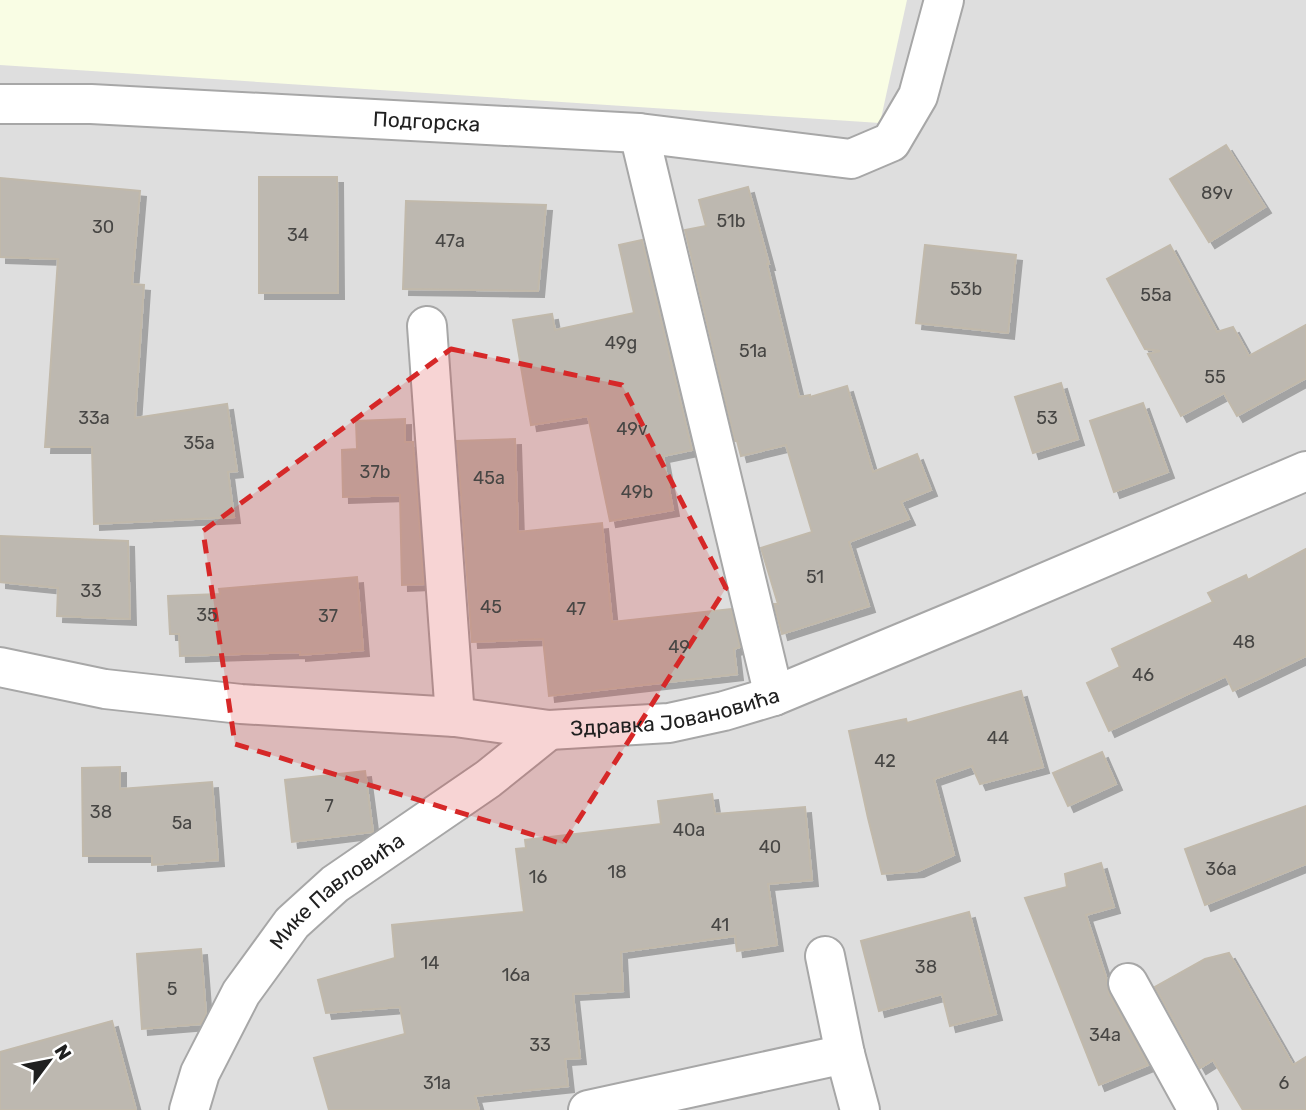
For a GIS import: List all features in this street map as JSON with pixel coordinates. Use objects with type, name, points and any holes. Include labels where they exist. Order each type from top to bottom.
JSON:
[{"type":"street","name":"Подгорска","points":[[0,104],[91,104],[639,133],[851,159],[891,142],[918,96],[944,0]]},
{"type":"street","points":[[639,133],[774,696]]},
{"type":"street","points":[[427,326],[455,717]]},
{"type":"street","name":"Здравка Јовановића","points":[[0,667],[119,691],[241,704],[455,717],[549,730],[669,723],[774,696],[1306,471]]},
{"type":"street","name":"Мике Павловића","points":[[189,1110],[200,1073],[241,993],[292,923],[335,884],[488,779],[549,730]]},
{"type":"street","points":[[825,956],[845,1054],[860,1110]]},
{"type":"street","points":[[1128,983],[1198,1110]]},
{"type":"street","points":[[588,1110],[845,1054]]},
{"type":"highlighted area","points":[[451,349],[622,385],[726,588],[563,844],[235,744],[203,531]]},
{"type":"shaded area","points":[[0,0],[1306,0],[1306,1110],[0,1110]]},
{"type":"shaded area","points":[[0,0],[907,0],[880,123],[0,65]]},
{"type":"building","points":[[1226,145],[1265,207],[1209,242],[1170,179]]},
{"type":"building","points":[[259,177],[337,177],[338,293],[259,293]]},
{"type":"building","points":[[0,178],[140,191],[132,284],[144,285],[135,418],[227,404],[237,471],[228,472],[234,517],[94,524],[92,447],[45,447],[58,259],[0,257]]},
{"type":"building","points":[[748,187],[769,264],[799,397],[810,397],[847,386],[873,472],[917,454],[931,490],[901,502],[909,519],[849,542],[869,606],[782,634],[774,604],[778,604],[761,548],[812,532],[786,445],[741,456],[735,441],[685,230],[706,226],[699,200]]},
{"type":"building","points":[[406,201],[546,205],[538,291],[403,289]]},
{"type":"building","points":[[642,240],[692,450],[663,456],[673,510],[610,521],[588,416],[531,425],[513,320],[552,314],[555,330],[634,313],[619,245]]},
{"type":"building","points":[[925,245],[1016,255],[1008,333],[916,323]]},
{"type":"building","points":[[1170,245],[1217,332],[1233,327],[1249,356],[1306,325],[1306,378],[1237,416],[1224,393],[1181,416],[1148,354],[1160,351],[1145,349],[1107,279]]},
{"type":"building","points":[[1061,383],[1078,439],[1033,453],[1015,397]]},
{"type":"building","points":[[1143,403],[1168,472],[1114,492],[1090,421]]},
{"type":"building","points":[[405,419],[405,442],[413,442],[424,584],[402,585],[400,495],[343,497],[342,450],[357,449],[356,421]]},
{"type":"building","points":[[515,439],[518,532],[602,523],[612,622],[731,609],[740,647],[734,649],[737,674],[549,696],[543,639],[472,642],[457,441]]},
{"type":"building","points":[[0,536],[128,541],[130,619],[57,616],[58,588],[0,582]]},
{"type":"building","points":[[1306,549],[1306,656],[1233,691],[1226,676],[1109,731],[1087,683],[1120,667],[1112,649],[1213,602],[1208,593],[1246,575],[1248,580]]},
{"type":"building","points":[[357,577],[363,650],[300,655],[300,652],[180,656],[179,634],[170,634],[168,596],[220,594],[219,589]]},
{"type":"building","points":[[1021,691],[1043,767],[980,784],[972,766],[934,779],[954,855],[918,871],[882,874],[849,731],[906,719],[907,723]]},
{"type":"building","points":[[1102,752],[1116,784],[1068,806],[1053,773]]},
{"type":"building","points":[[120,767],[120,789],[212,782],[218,860],[152,865],[152,856],[83,856],[82,768]]},
{"type":"building","points":[[365,771],[373,832],[292,842],[285,780]]},
{"type":"building","points":[[712,794],[715,814],[805,807],[812,880],[768,884],[777,945],[737,951],[735,936],[621,952],[623,991],[573,994],[580,1058],[565,1059],[568,1086],[475,1096],[479,1110],[329,1110],[314,1058],[405,1034],[400,1007],[326,1013],[318,980],[395,958],[392,925],[524,912],[516,849],[526,848],[525,840],[661,824],[658,801]]},
{"type":"building","points":[[1306,806],[1306,864],[1205,905],[1185,849]]},
{"type":"building","points":[[1101,863],[1114,907],[1086,915],[1109,994],[1148,1065],[1099,1085],[1025,898],[1067,887],[1065,874]]},
{"type":"building","points":[[969,912],[996,1014],[950,1026],[942,994],[879,1011],[861,941]]},
{"type":"building","points":[[201,949],[206,1014],[201,1024],[142,1029],[137,954]]},
{"type":"building","points":[[1229,953],[1293,1065],[1306,1057],[1306,1110],[1243,1110],[1213,1060],[1200,1068],[1155,987],[1205,959]]},
{"type":"building","points":[[112,1021],[136,1110],[0,1110],[0,1052]]}]
